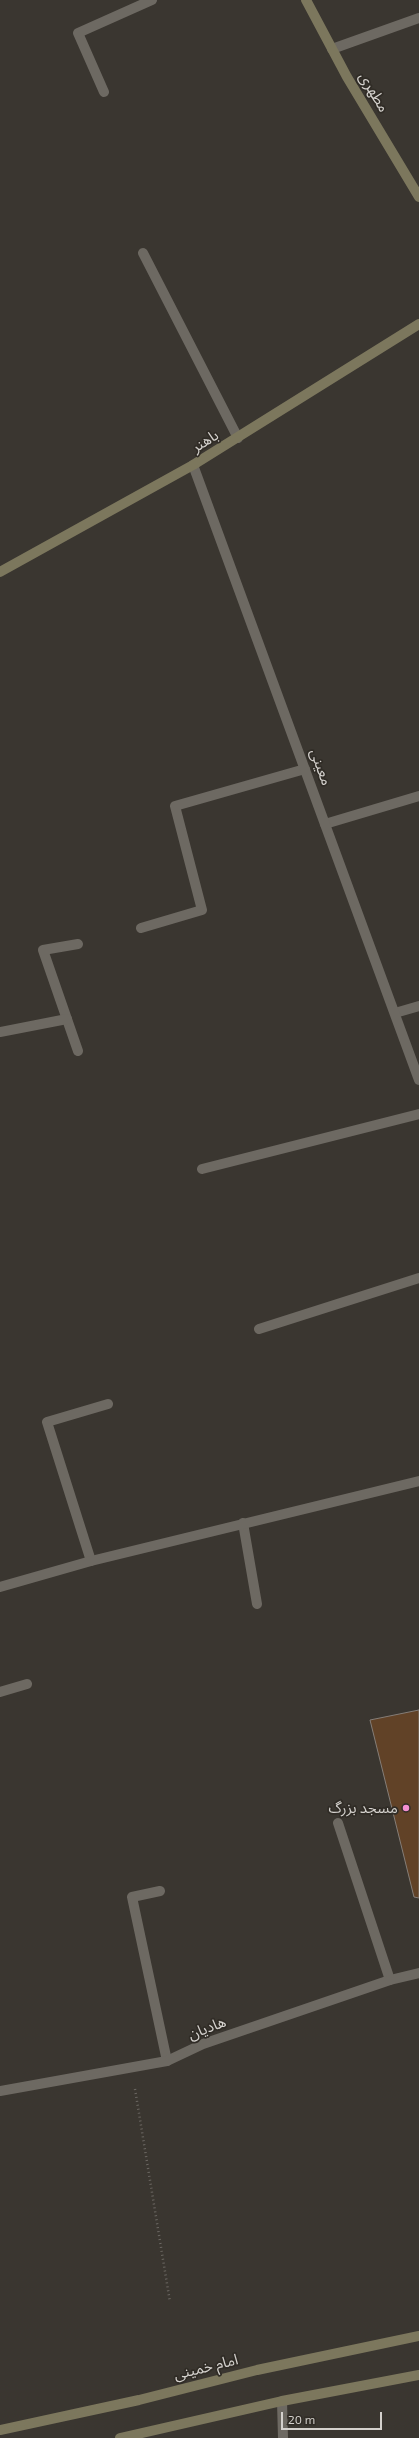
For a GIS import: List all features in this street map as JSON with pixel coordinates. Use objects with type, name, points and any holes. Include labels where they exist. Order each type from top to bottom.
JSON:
[{"type":"main road","name":"مطهری","points":[[306,0],[332,49],[419,197]]},
{"type":"main road","name":"باهنر","points":[[0,572],[194,466],[419,324]]},
{"type":"main road","name":"امام خمینی","points":[[0,2430],[139,2400],[257,2370],[419,2336]]},
{"type":"main road","points":[[120,2438],[282,2401],[419,2375]]},
{"type":"street","points":[[104,92],[78,33],[152,0]]},
{"type":"street","points":[[332,49],[419,18]]},
{"type":"street","points":[[144,253],[238,438]]},
{"type":"street","name":"معینی","points":[[194,466],[419,1080]]},
{"type":"street","points":[[141,928],[202,910],[175,806],[305,769]]},
{"type":"street","points":[[325,824],[419,796]]},
{"type":"street","points":[[78,944],[43,950],[78,1052]]},
{"type":"street","points":[[395,1013],[419,1006]]},
{"type":"street","points":[[0,1032],[67,1019]]},
{"type":"street","points":[[202,1169],[419,1114]]},
{"type":"street","points":[[259,1329],[419,1278]]},
{"type":"street","points":[[90,1561],[47,1422],[108,1404]]},
{"type":"street","points":[[0,1587],[90,1561],[419,1481]]},
{"type":"street","points":[[243,1524],[257,1604]]},
{"type":"street","points":[[0,1692],[27,1684]]},
{"type":"street","points":[[338,1823],[390,1980]]},
{"type":"street","points":[[160,1891],[132,1897],[167,2060]]},
{"type":"street","name":"هادیان","points":[[0,2091],[167,2060],[203,2044],[390,1980],[419,1973]]},
{"type":"street","points":[[282,2401],[283,2438]]},
{"type":"path","points":[[131,2067],[170,2302]]},
{"type":"building","name":"مسجد بزرگ","points":[[419,1710],[419,1898],[414,1897],[370,1720]]},
{"type":"place","name":"مسجد بزرگ","points":[[406,1808]]}]
